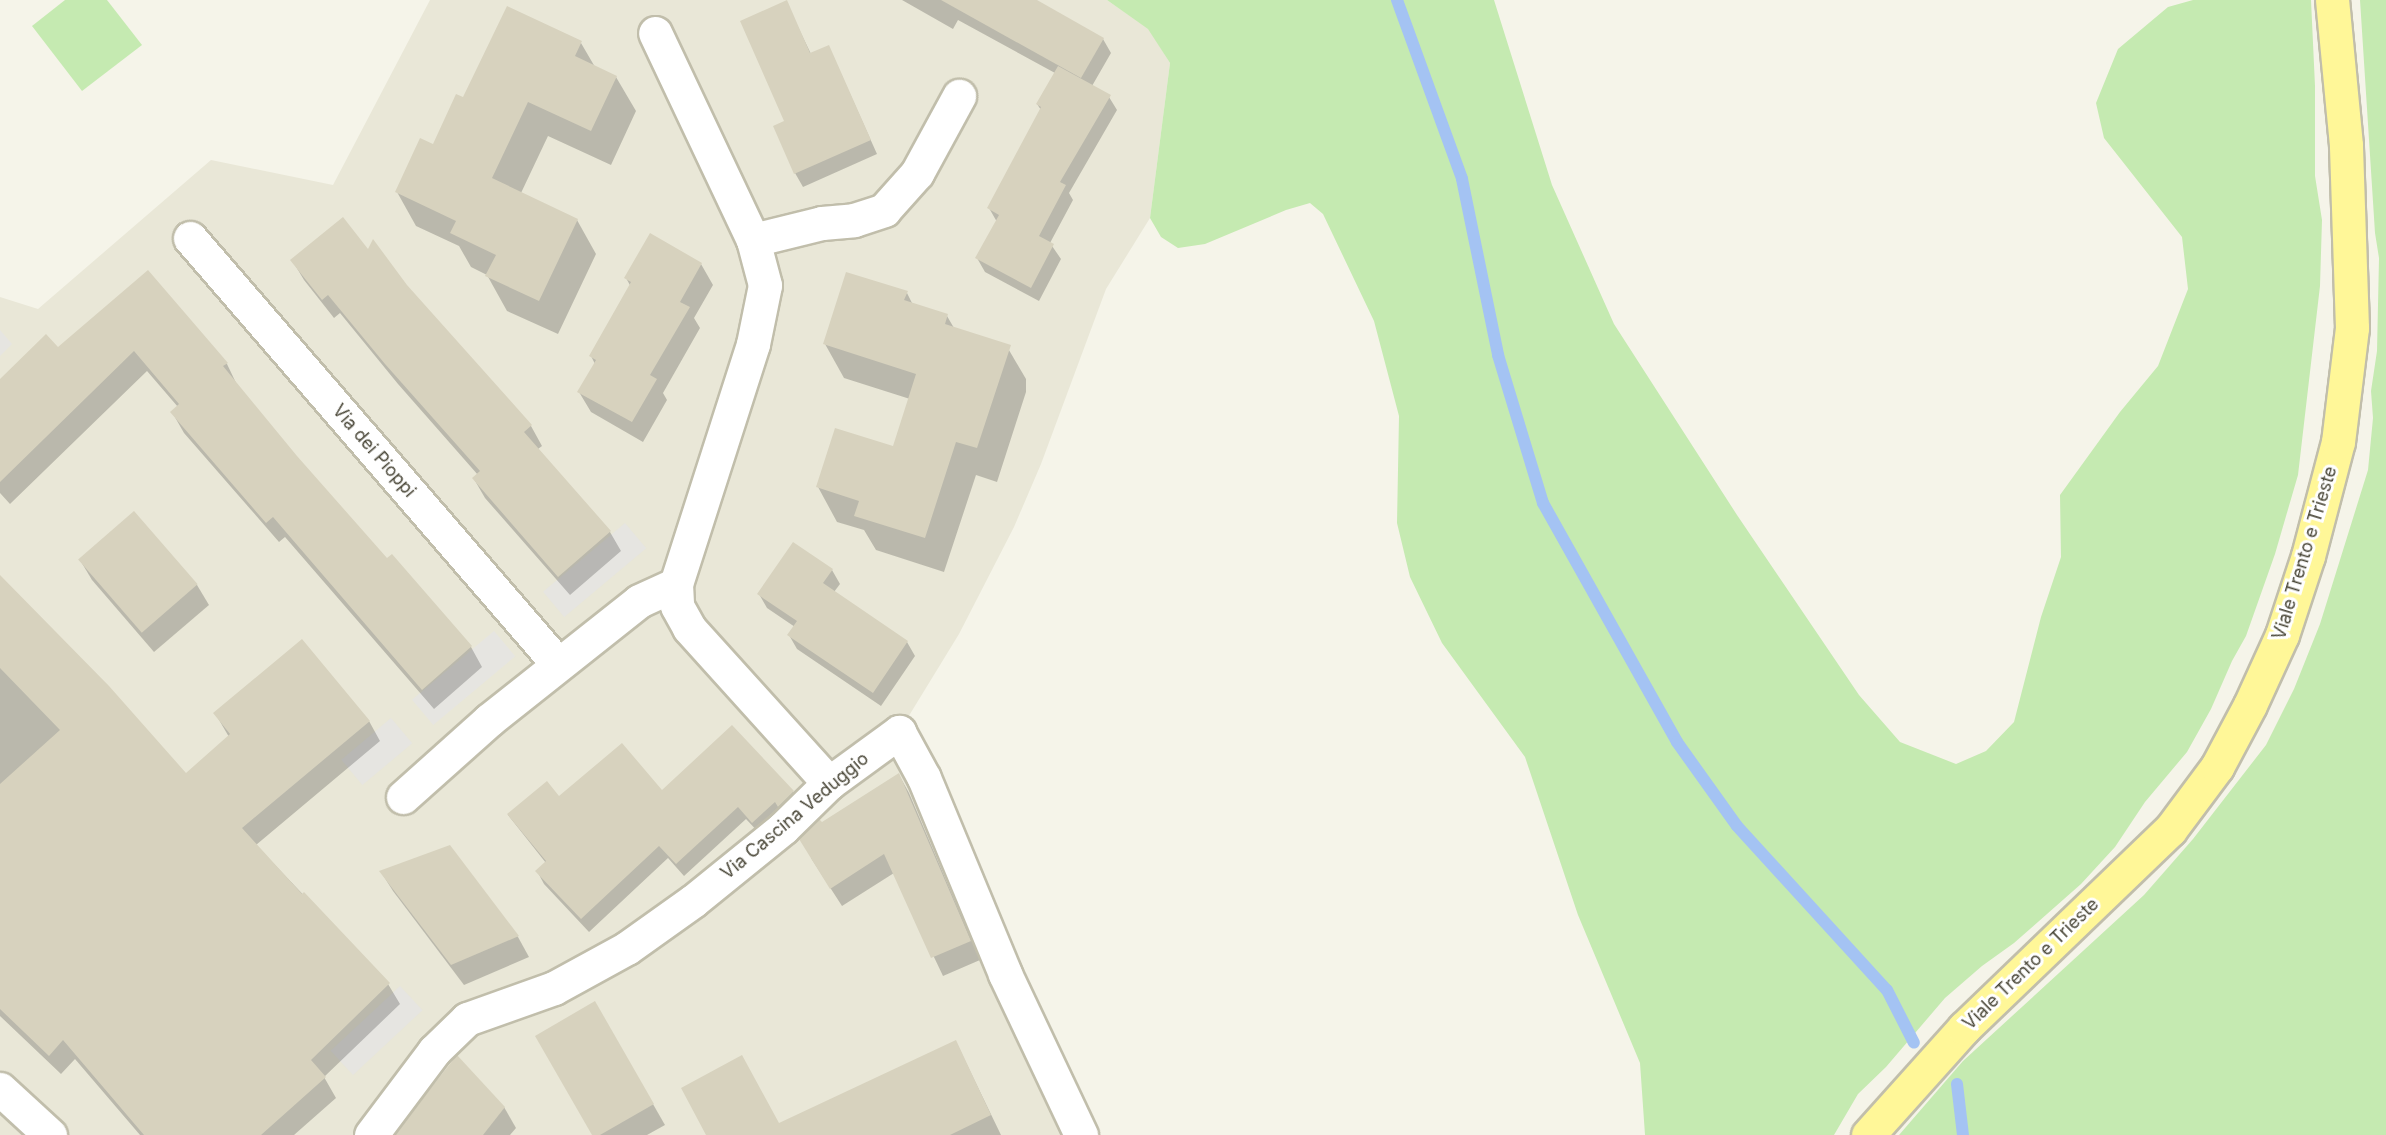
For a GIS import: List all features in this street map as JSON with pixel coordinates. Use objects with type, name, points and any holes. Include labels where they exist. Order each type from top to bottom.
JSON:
[{"type":"main road","name":"Viale Trento e Trieste","points":[[1868,1135],[1964,1028],[2170,830],[2217,767],[2250,705],[2282,635],[2308,556],[2338,442],[2352,328],[2346,145],[2332,0]]},
{"type":"street","points":[[655,33],[753,240],[765,285],[753,344],[676,584],[676,606],[688,628],[830,783]]},
{"type":"street","points":[[753,240],[822,223],[854,220],[884,210],[917,173],[959,96]]},
{"type":"street","name":"Via dei Pioppi","points":[[190,238],[558,664]]},
{"type":"street","points":[[403,797],[489,720],[558,664],[639,601],[676,584]]},
{"type":"street","name":"Via Cascina Veduggio","points":[[371,1135],[434,1051],[467,1019],[554,988],[627,948],[711,886],[783,828],[830,783],[899,732],[924,778],[1005,974],[1081,1135]]},
{"type":"street","points":[[0,1089],[50,1135]]},
{"type":"shaded area","points":[[430,0],[1107,0],[1149,29],[1170,63],[1150,218],[1106,289],[1041,464],[1014,527],[959,634],[899,732],[1081,1135],[0,1135],[0,297],[38,309],[211,160],[333,185]]},
{"type":"shaded area","points":[[0,330],[12,344],[0,356]]},
{"type":"shaded area","points":[[625,523],[646,548],[564,617],[543,592]]},
{"type":"shaded area","points":[[494,631],[515,656],[433,725],[412,700]]},
{"type":"shaded area","points":[[391,718],[412,743],[362,785],[341,760]]},
{"type":"shaded area","points":[[400,986],[423,1010],[353,1075],[331,1051]]},
{"type":"green space","points":[[65,0],[107,0],[142,45],[82,91],[32,26]]},
{"type":"green space","points":[[1107,0],[1494,0],[1552,185],[1614,324],[1737,515],[1859,695],[1900,742],[1956,764],[1986,751],[2014,722],[2041,617],[2061,557],[2060,495],[2120,412],[2158,366],[2188,289],[2182,237],[2104,138],[2096,103],[2118,49],[2168,7],[2193,0],[2311,0],[2315,86],[2315,176],[2322,220],[2320,286],[2298,475],[2275,554],[2246,636],[2232,661],[2211,709],[2187,752],[2145,802],[2115,847],[2081,884],[2014,943],[1982,966],[1945,998],[1886,1067],[1858,1094],[1834,1135],[1645,1135],[1640,1063],[1578,915],[1525,757],[1442,643],[1410,577],[1397,523],[1399,416],[1374,321],[1323,214],[1310,203],[1286,210],[1205,244],[1178,248],[1161,237],[1150,218],[1170,63],[1148,29]]},
{"type":"green space","points":[[2360,0],[2386,0],[2386,1135],[1899,1135],[1963,1061],[2144,895],[2193,839],[2266,745],[2294,689],[2320,624],[2368,470],[2373,418],[2371,391],[2377,351],[2379,258],[2375,233]]},
{"type":"building","points":[[787,0],[810,53],[829,45],[871,140],[794,174],[773,126],[784,121],[740,21]]},
{"type":"building","points":[[941,0],[1037,0],[1104,38],[1081,78]]},
{"type":"building","points":[[507,6],[582,41],[575,56],[617,76],[591,131],[528,102],[492,178],[578,219],[539,301],[485,276],[496,255],[450,233],[456,221],[395,192],[420,138],[433,144],[456,94],[463,97]]},
{"type":"building","points":[[1058,66],[1111,95],[1060,182],[1066,185],[1039,236],[1054,244],[1031,288],[975,258],[999,215],[987,208],[1041,107],[1036,104]]},
{"type":"building","points":[[343,217],[368,249],[373,239],[407,285],[532,425],[524,432],[611,531],[558,577],[472,478],[480,471],[385,364],[328,295],[322,300],[290,260]]},
{"type":"building","points":[[650,233],[702,263],[680,302],[690,307],[650,375],[657,379],[632,422],[577,392],[596,360],[589,356],[631,282],[624,278]]},
{"type":"building","points":[[148,270],[228,363],[223,366],[297,456],[387,558],[392,554],[472,646],[422,690],[273,517],[266,523],[170,412],[179,404],[134,351],[0,482],[0,379],[46,334],[58,347]]},
{"type":"building","points":[[846,272],[908,291],[904,300],[948,314],[945,324],[1011,345],[977,448],[956,442],[925,538],[854,516],[859,501],[816,487],[835,428],[893,446],[916,374],[823,344]]},
{"type":"building","points":[[134,511],[198,584],[142,633],[78,560]]},
{"type":"building","points":[[793,542],[833,569],[823,583],[908,641],[873,693],[787,635],[797,621],[757,594]]},
{"type":"building","points":[[0,575],[109,686],[186,773],[230,734],[213,713],[302,639],[370,721],[242,828],[302,894],[304,892],[390,983],[311,1060],[326,1077],[261,1135],[144,1135],[63,1040],[49,1056],[0,1009],[0,784],[60,730],[0,668]]},
{"type":"building","points":[[732,725],[794,791],[778,807],[775,802],[752,823],[738,807],[676,864],[659,846],[581,919],[535,871],[546,861],[507,814],[547,781],[559,796],[622,743],[662,790]]},
{"type":"building","points":[[899,773],[971,941],[931,958],[884,854],[830,889],[799,839],[819,819],[822,822]]},
{"type":"building","points":[[450,845],[519,936],[451,965],[379,871]]},
{"type":"building","points":[[595,1001],[654,1104],[600,1135],[592,1135],[535,1036]]},
{"type":"building","points":[[956,1040],[991,1115],[950,1135],[706,1135],[681,1088],[742,1055],[779,1123]]},
{"type":"building","points":[[457,1055],[505,1107],[483,1135],[394,1135]]},
{"type":"waterway","points":[[1397,0],[1462,179],[1498,355],[1543,503],[1677,742],[1737,826],[1887,990],[1914,1043]]},
{"type":"waterway","points":[[1957,1084],[1963,1135]]}]
